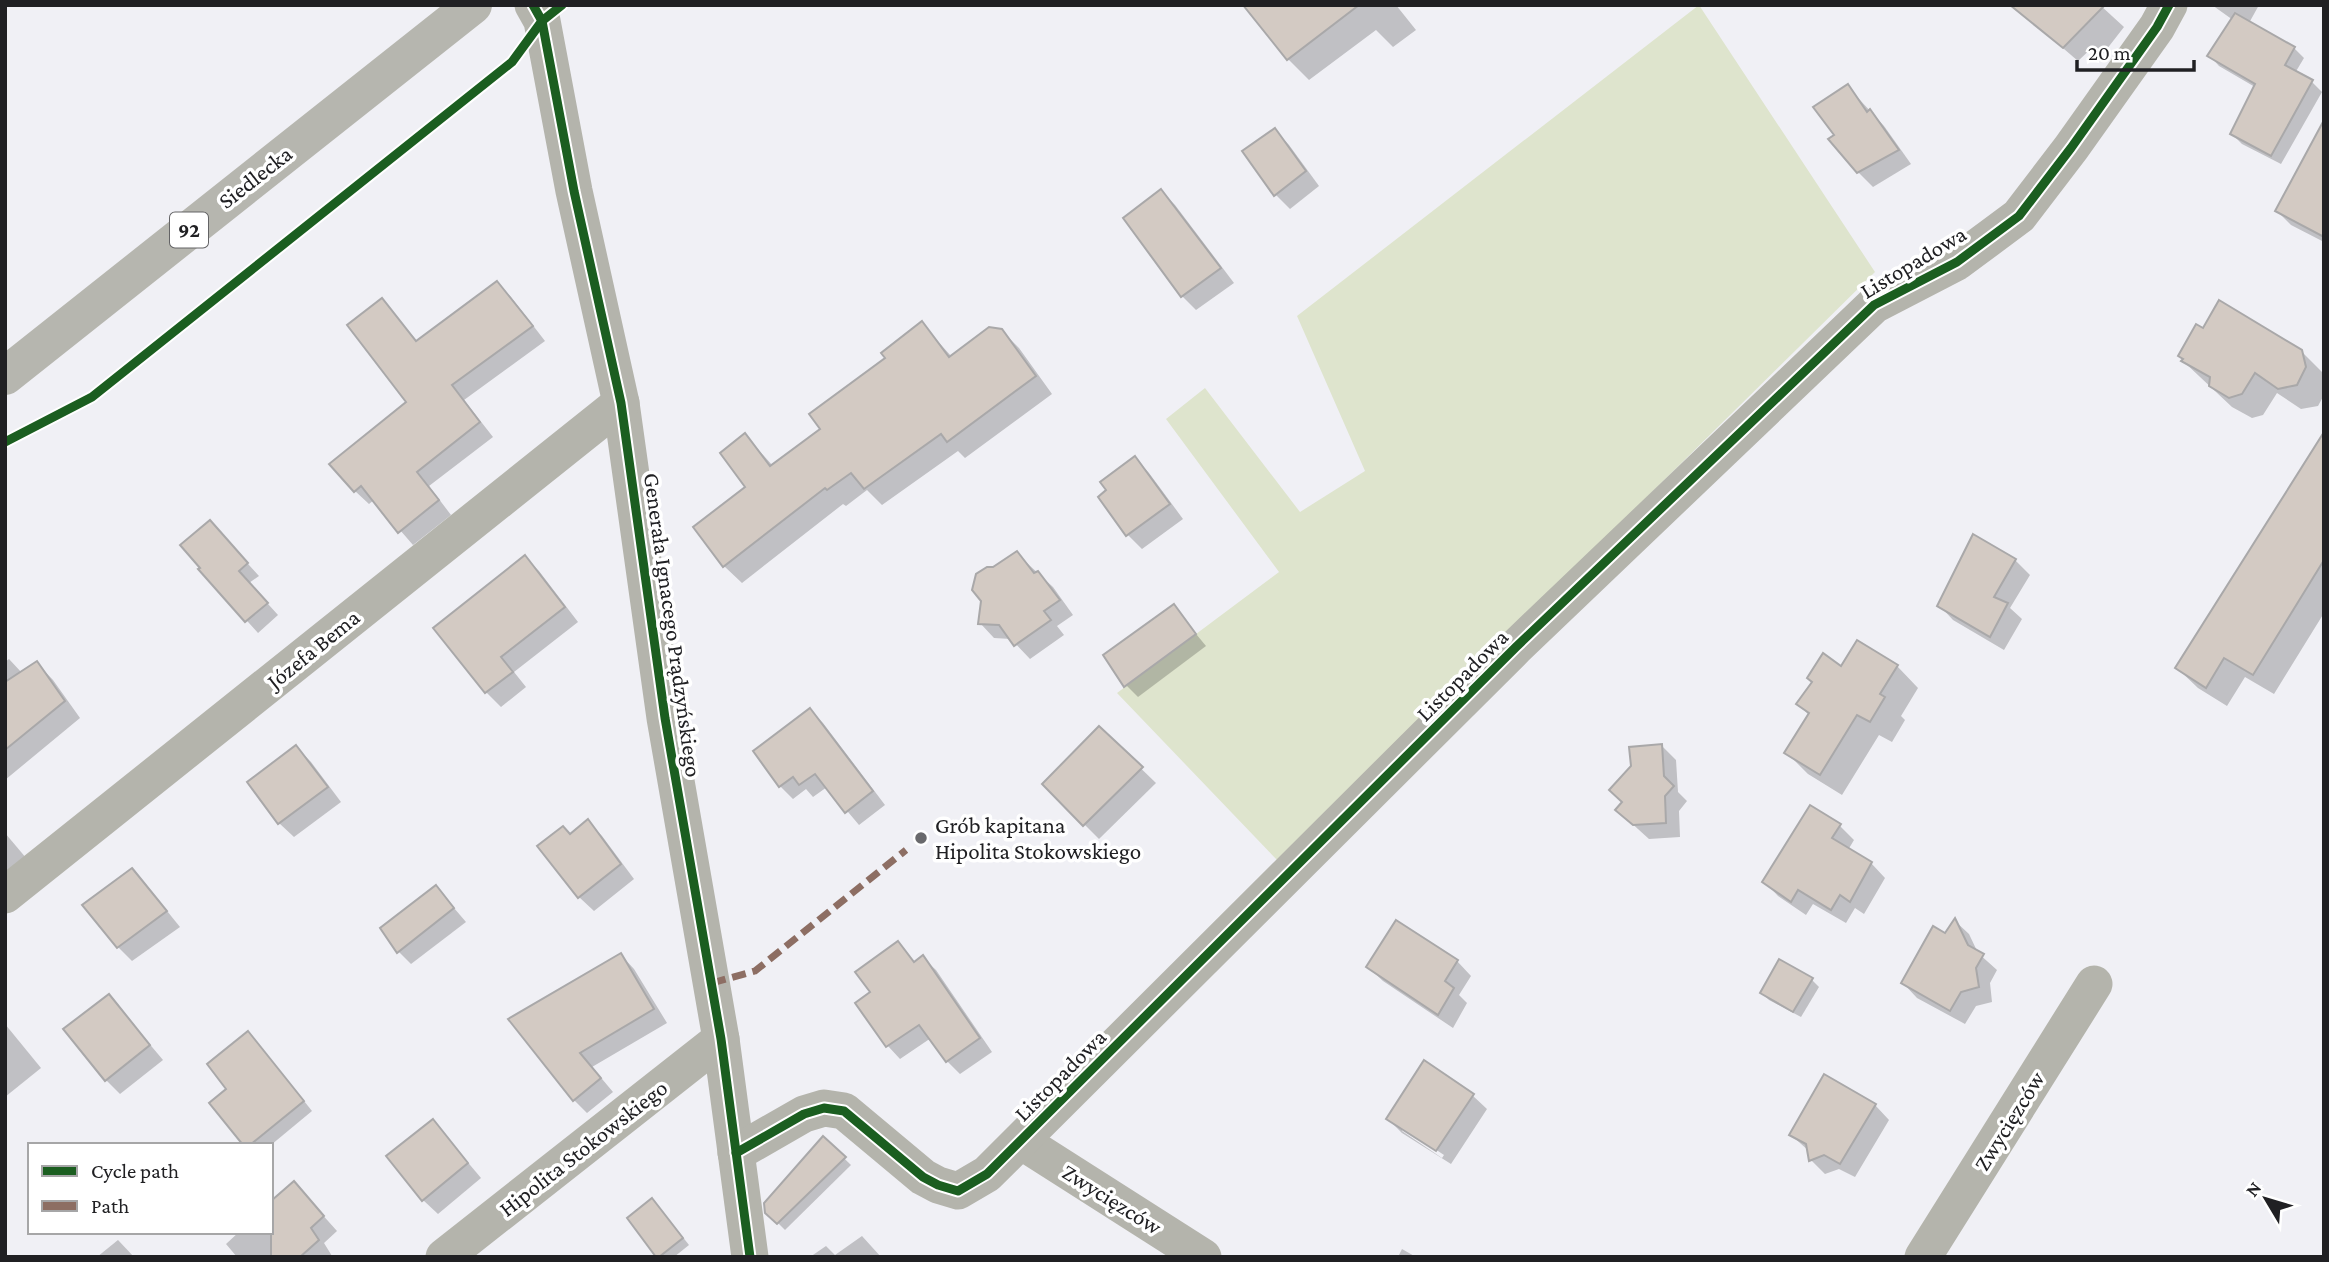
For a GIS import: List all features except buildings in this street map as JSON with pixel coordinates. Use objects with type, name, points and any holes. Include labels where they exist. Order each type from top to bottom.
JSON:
[{"type":"main road","name":"Siedlecka","points":[[5,376],[473,5]]},
{"type":"street","name":"Generała Ignacego Prądzyńskiego","points":[[533,5],[542,21],[574,191],[621,403],[665,718],[721,1038],[750,1257]]},
{"type":"street","name":"Listopadowa","points":[[736,1153],[804,1114],[824,1108],[844,1111],[923,1177],[938,1185],[958,1191],[987,1174],[1516,647],[1874,305],[1957,262],[2019,216],[2079,137],[2157,27],[2169,5]]},
{"type":"street","name":"Józefa Bema","points":[[5,895],[621,403]]},
{"type":"street","name":"Zwycięzców","points":[[1923,1257],[2094,984]]},
{"type":"street","name":"Hipolita Stokowskiego","points":[[444,1257],[721,1038]]},
{"type":"street","name":"Zwycięzców","points":[[1021,1141],[1203,1257]]},
{"type":"green space","points":[[1699,5],[1875,272],[1278,861],[1117,693],[1279,572],[1166,419],[1205,388],[1300,512],[1365,471],[1297,316]]},
{"type":"marked path","points":[[712,983],[755,971],[906,850]]},
{"type":"cycle path","points":[[533,5],[542,21],[574,191],[621,403],[665,718],[721,1039],[750,1257]]},
{"type":"cycle path","points":[[5,442],[92,397],[512,62],[542,21],[562,5]]},
{"type":"cycle path","points":[[736,1153],[804,1114],[824,1108],[844,1111],[923,1177],[938,1185],[958,1191],[987,1174],[1516,647],[1874,305],[1957,262],[2019,216],[2071,148],[2157,27],[2169,5]]},
{"type":"place","name":"Grób kapitana Hipolita Stokowskiego","points":[[921,838]]}]
